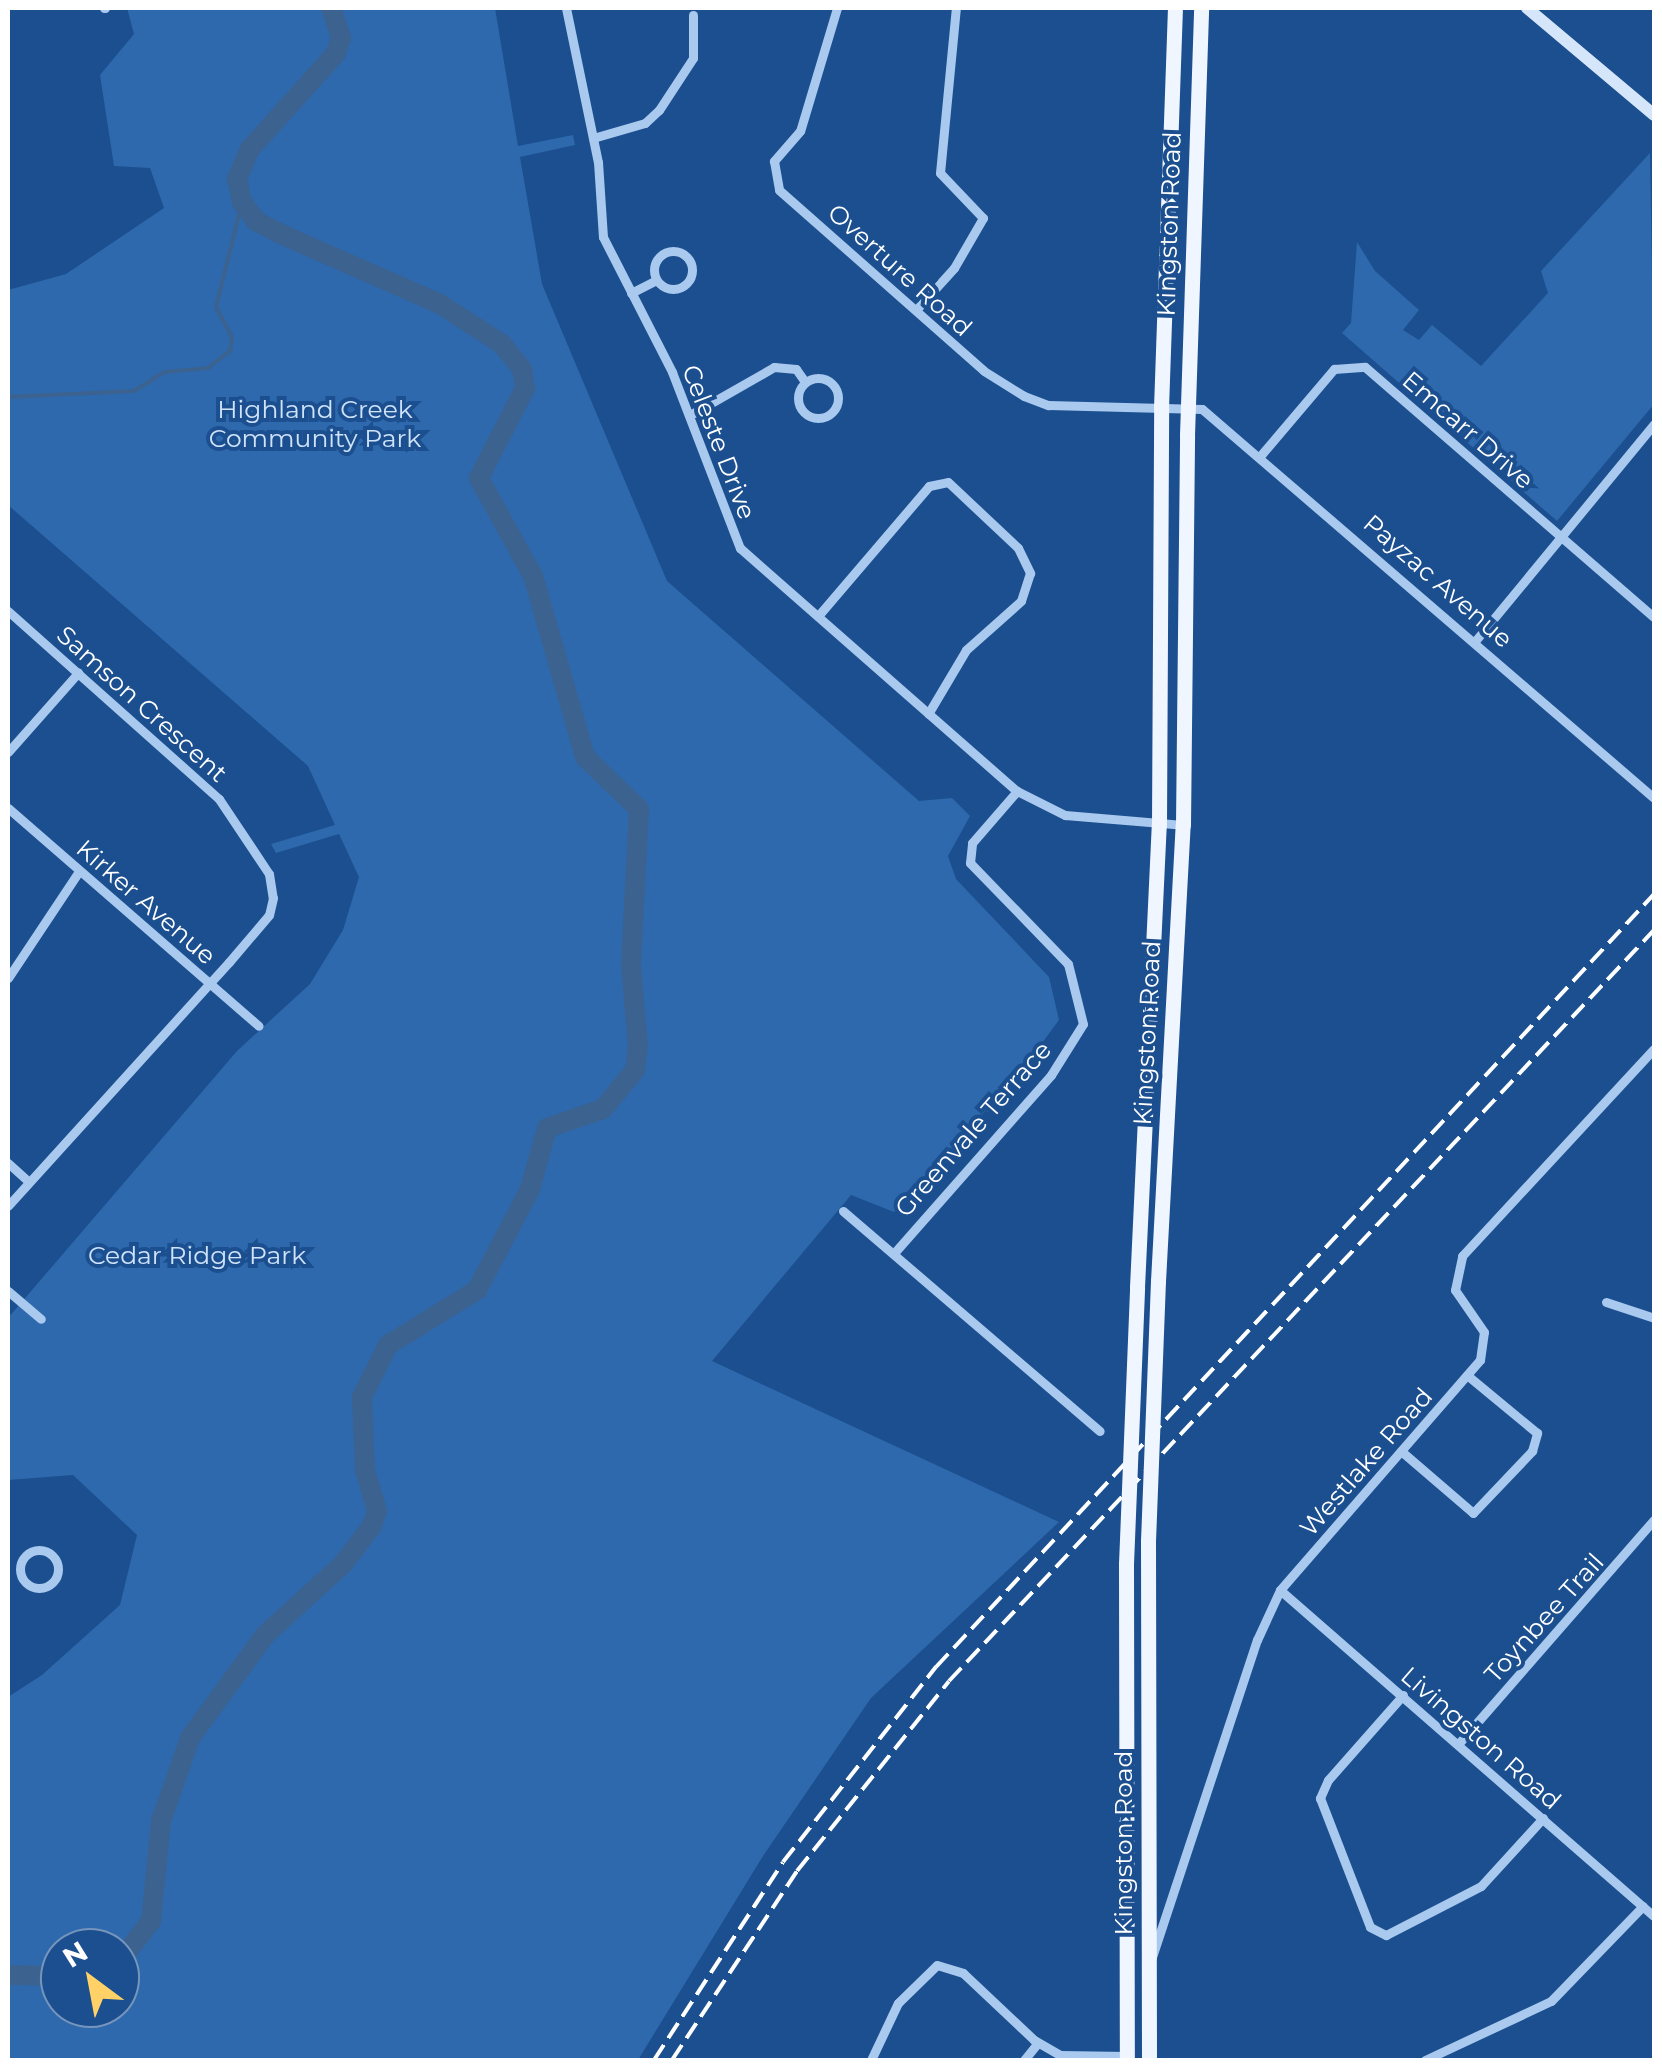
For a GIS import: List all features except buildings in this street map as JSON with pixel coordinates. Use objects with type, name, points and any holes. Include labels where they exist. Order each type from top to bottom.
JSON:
[{"type":"main road","name":"Kingston Road","points":[[1127,2058],[1126,1564],[1158,826],[1161,408],[1174,8]]},
{"type":"main road","name":"Kingston Road","points":[[1148,2060],[1148,1542],[1183,825],[1188,406],[1201,8]]},
{"type":"street","name":"Celeste Drive","points":[[566,8],[593,138],[603,238],[690,416],[740,548],[1016,791],[1066,815],[1158,826],[1183,825]]},
{"type":"street","name":"Overture Road","points":[[837,8],[808,112],[772,176],[779,190],[984,371],[1024,396],[1048,405],[1188,406]]},
{"type":"street","points":[[916,310],[954,268],[983,218],[940,173],[956,8]]},
{"type":"street","points":[[1527,8],[1654,115]]},
{"type":"street","points":[[593,138],[645,124],[660,110],[694,58],[693,15]]},
{"type":"street","points":[[665,252],[688,258],[693,270],[684,286],[672,290],[656,280],[654,267],[665,252]]},
{"type":"street","points":[[631,293],[656,280]]},
{"type":"street","points":[[690,416],[774,366],[796,370],[805,382]]},
{"type":"street","name":"Emcarr Drive","points":[[1261,456],[1334,369],[1365,367],[1654,617]]},
{"type":"street","points":[[824,379],[835,387],[837,406],[828,416],[803,413],[798,394],[805,382],[824,379]]},
{"type":"street","name":"Payzac Avenue","points":[[1188,406],[1202,408],[1261,456],[1654,798]]},
{"type":"street","points":[[1476,640],[1654,424]]},
{"type":"street","points":[[818,616],[929,486],[948,482],[1018,548],[1030,574],[1021,600],[966,650],[928,714]]},
{"type":"street","name":"Samson Crescent","points":[[8,612],[219,799],[269,874],[268,915],[8,1206]]},
{"type":"street","points":[[8,752],[78,674]]},
{"type":"street","name":"Greenvale Terrace","points":[[895,1252],[1051,1075],[1083,1024],[1081,995],[1068,964],[970,864],[972,843],[1016,791]]},
{"type":"street","name":"Kirker Avenue","points":[[8,808],[259,1026]]},
{"type":"street","points":[[8,978],[79,871]]},
{"type":"street","name":"Westlake Road","points":[[1148,1963],[1257,1640],[1280,1590],[1480,1360],[1484,1332],[1455,1290],[1462,1256],[1654,1049]]},
{"type":"street","points":[[8,1163],[29,1182]]},
{"type":"street","points":[[843,1211],[1100,1431]]},
{"type":"street","points":[[8,1291],[40,1319]]},
{"type":"street","points":[[1606,1302],[1654,1318]]},
{"type":"street","points":[[1401,1451],[1473,1513],[1532,1452],[1537,1434],[1468,1376]]},
{"type":"street","name":"Toynbee Trail","points":[[1460,1742],[1654,1520]]},
{"type":"street","points":[[8,1581],[20,1576],[43,1587],[56,1575],[57,1563],[44,1550],[32,1551],[22,1560],[20,1576]]},
{"type":"street","name":"Livingston Road","points":[[1280,1590],[1460,1742],[1654,1916]]},
{"type":"street","points":[[1402,1696],[1320,1798],[1370,1927],[1386,1935],[1482,1886],[1542,1818]]},
{"type":"street","points":[[1426,2060],[1551,2001],[1643,1906]]},
{"type":"street","points":[[870,2060],[898,2003],[937,1966],[963,1974],[1038,2043],[1088,2060],[1127,2058]]},
{"type":"street","points":[[1024,2060],[1038,2043]]},
{"type":"green space","points":[[127,8],[495,8],[518,146],[573,135],[575,145],[520,157],[542,284],[667,581],[919,801],[952,798],[970,816],[948,856],[956,879],[1049,977],[1059,1020],[1006,1092],[894,1212],[851,1195],[712,1361],[1059,1522],[871,1698],[763,1856],[638,2060],[8,2060],[8,1697],[42,1675],[120,1605],[137,1535],[73,1475],[8,1480],[8,1318],[237,1051],[310,984],[343,930],[359,877],[339,834],[276,853],[271,844],[335,825],[308,766],[8,505],[8,290],[66,274],[164,208],[150,168],[114,166],[100,75],[134,34]]},
{"type":"green space","points":[[1650,153],[1654,404],[1557,521],[1342,333],[1351,323],[1357,242],[1375,271],[1419,310],[1403,330],[1419,340],[1432,325],[1481,366],[1548,293],[1541,271]]},
{"type":"waterway","points":[[140,1935],[151,1921],[161,1821],[190,1738],[265,1635],[343,1564],[372,1526],[377,1511],[365,1470],[362,1397],[388,1345],[477,1290],[530,1189],[547,1128],[603,1109],[635,1070],[638,1047],[631,965],[639,809],[585,757],[533,576],[479,478],[525,388],[522,369],[502,344],[440,304],[283,235],[256,221],[242,202],[237,179],[250,149],[336,53],[341,38],[331,8]]},
{"type":"waterway","points":[[8,397],[134,391],[164,372],[208,368],[230,351],[232,337],[216,307],[242,202]]},
{"type":"waterway","points":[[8,1975],[40,1976]]},
{"type":"railway","points":[[654,2060],[783,1862],[936,1667],[1654,894]]},
{"type":"railway","points":[[672,2060],[797,1871],[949,1681],[1654,930]]},
{"type":"park label","name":"Highland Creek Community Park","points":[[315,424]]},
{"type":"park label","name":"Cedar Ridge Park","points":[[197,1255]]}]
